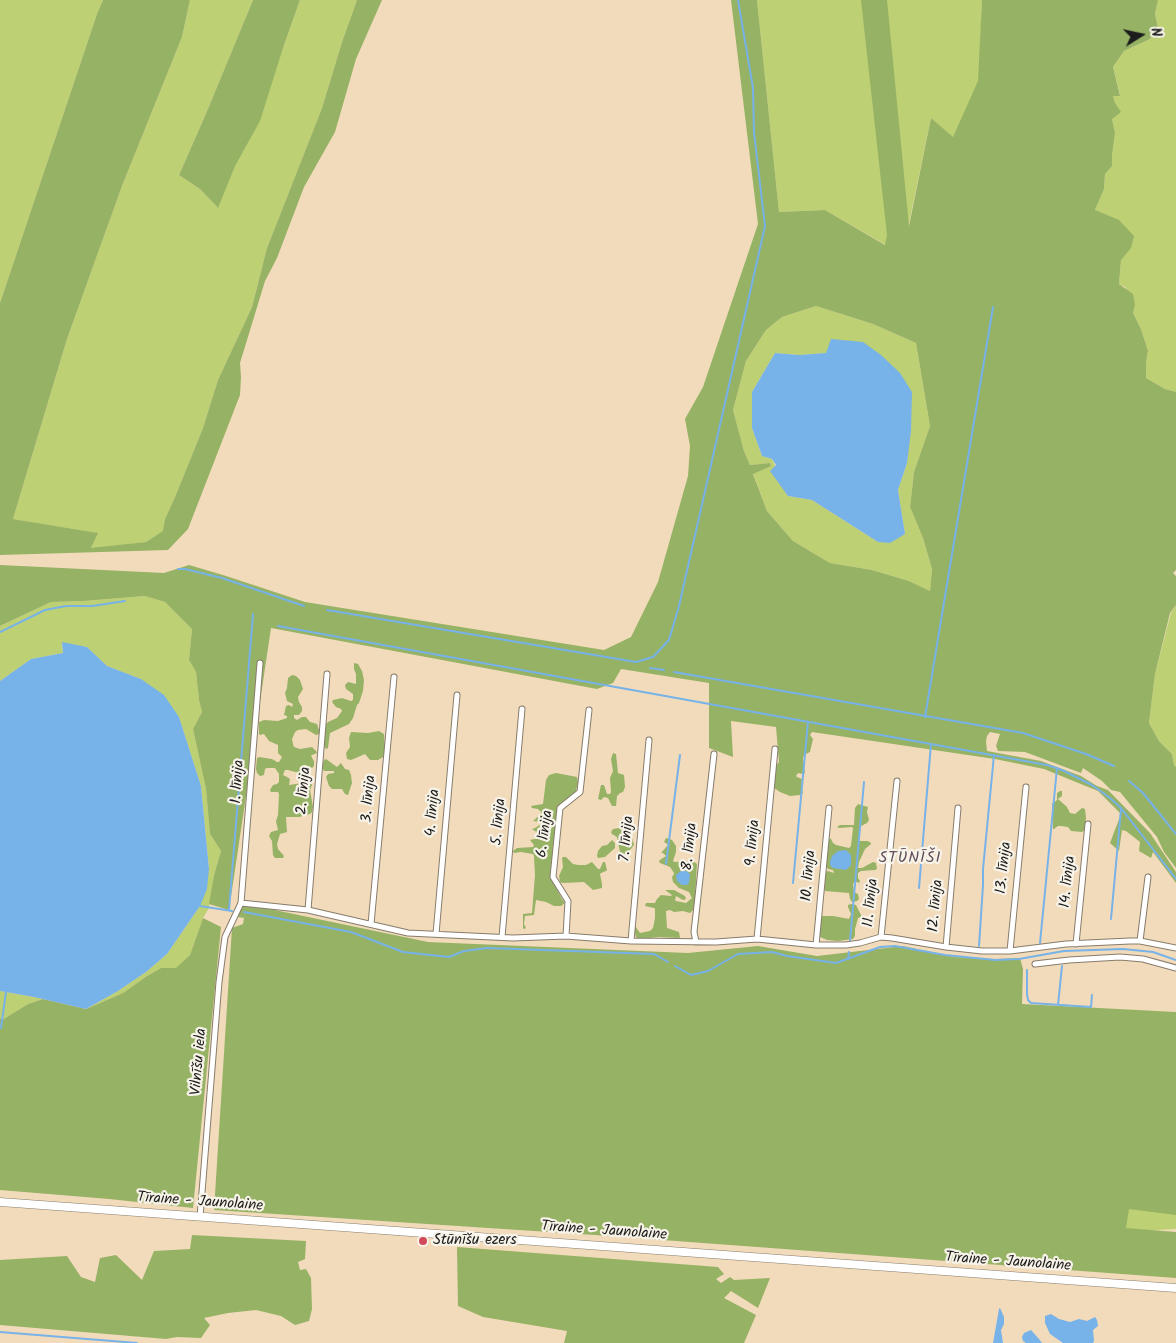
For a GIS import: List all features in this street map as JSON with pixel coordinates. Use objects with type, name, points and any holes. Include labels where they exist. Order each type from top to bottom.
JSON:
[{"type":"main road","name":"Tīraine - Jaunolaine","points":[[0,1202],[1176,1288]]},
{"type":"street","name":"1. līnija","points":[[241,903],[260,663]]},
{"type":"street","name":"2. līnija","points":[[308,910],[327,674]]},
{"type":"street","name":"3. līnija","points":[[371,924],[394,677]]},
{"type":"street","name":"4. līnija","points":[[436,934],[457,695]]},
{"type":"street","name":"5. līnija","points":[[502,937],[522,710]]},
{"type":"street","name":"6. līnija","points":[[566,936],[568,901],[553,877],[560,808],[580,792],[589,710]]},
{"type":"street","name":"7. līnija","points":[[631,941],[649,740]]},
{"type":"street","name":"9. līnija","points":[[757,939],[775,749]]},
{"type":"street","name":"8. līnija","points":[[696,942],[694,932],[714,754]]},
{"type":"street","name":"11. līnija","points":[[881,937],[897,781]]},
{"type":"street","name":"13. līnija","points":[[1010,951],[1026,787]]},
{"type":"street","name":"10. līnija","points":[[816,945],[828,808]]},
{"type":"street","name":"12. līnija","points":[[946,947],[958,808]]},
{"type":"street","name":"14. līnija","points":[[1076,944],[1088,824]]},
{"type":"street","points":[[1140,941],[1148,877]]},
{"type":"street","points":[[241,903],[308,910],[408,933],[513,938],[566,936],[631,941],[696,942],[757,939],[816,945],[860,944],[881,937],[982,951],[1010,951],[1076,944],[1140,941],[1176,948]]},
{"type":"street","name":"Vilnīšu iela","points":[[200,1217],[224,937],[241,903]]},
{"type":"street","points":[[1035,964],[1120,957],[1143,959],[1176,968]]},
{"type":"green space","points":[[0,0],[103,0],[0,303]]},
{"type":"green space","points":[[103,0],[190,0],[182,37],[122,186],[67,339],[13,519],[98,533],[91,548],[146,542],[163,531],[165,519],[203,428],[218,380],[252,307],[267,248],[322,108],[357,0],[382,0],[356,59],[335,132],[304,187],[277,258],[265,281],[240,363],[240,395],[188,529],[168,550],[0,555],[0,303]]},
{"type":"green space","points":[[190,0],[253,0],[179,175],[200,189],[217,207],[283,48],[300,0],[357,0],[322,108],[267,248],[252,307],[218,380],[203,428],[165,519],[164,531],[146,542],[91,549],[97,533],[13,519],[67,339],[122,186],[182,37]]},
{"type":"green space","points":[[253,0],[300,0],[260,121],[235,166],[218,208],[200,189],[179,175]]},
{"type":"green space","points":[[731,0],[757,0],[779,212],[825,210],[885,245],[887,235],[861,0],[887,0],[909,226],[931,118],[953,137],[978,81],[982,0],[1158,0],[1155,14],[1159,32],[1148,40],[1124,51],[1113,67],[1120,96],[1113,96],[1121,112],[1112,119],[1115,133],[1112,166],[1105,174],[1104,189],[1095,210],[1119,220],[1134,236],[1131,248],[1121,260],[1119,284],[1133,294],[1135,305],[1133,313],[1141,329],[1148,351],[1146,378],[1165,389],[1176,392],[1176,570],[1173,573],[1176,576],[1176,605],[1170,613],[1155,674],[1149,723],[1159,741],[1172,754],[1176,767],[1176,868],[1164,852],[1157,837],[1120,792],[1111,790],[1102,781],[1083,768],[1081,773],[1025,752],[998,751],[996,746],[1000,734],[990,732],[986,742],[987,751],[1041,761],[1081,776],[1097,786],[1108,790],[1150,833],[1176,872],[1176,883],[1153,852],[1151,858],[1139,851],[1140,842],[1126,831],[1122,830],[1119,851],[1110,843],[1121,814],[1098,791],[1044,769],[995,759],[812,732],[810,735],[813,739],[810,752],[804,755],[803,759],[805,773],[798,773],[796,776],[802,779],[803,793],[790,796],[774,788],[775,767],[779,762],[776,727],[731,721],[733,757],[709,748],[709,683],[621,669],[613,683],[597,689],[271,628],[229,910],[209,904],[214,875],[221,851],[210,834],[206,789],[193,729],[202,712],[196,672],[189,660],[192,629],[165,602],[145,596],[51,602],[0,626],[0,565],[164,573],[189,565],[305,602],[604,650],[631,637],[658,582],[688,476],[690,446],[685,419],[703,387],[758,224]],"holes":[[[816,306],[873,324],[916,343],[930,426],[914,472],[910,507],[923,538],[932,569],[930,591],[909,581],[872,570],[830,563],[793,541],[767,511],[753,474],[771,466],[770,463],[750,465],[744,451],[733,410],[746,361],[766,330],[782,317]]]},
{"type":"green space","points":[[757,0],[982,0],[979,81],[953,138],[931,118],[908,228],[886,245],[825,210],[779,212]]},
{"type":"green space","points":[[1158,0],[1176,0],[1176,392],[1165,389],[1146,378],[1148,351],[1141,329],[1133,313],[1135,305],[1125,287],[1119,284],[1121,260],[1095,210],[1104,189],[1105,174],[1112,165],[1115,133],[1112,119],[1115,103],[1113,96],[1120,95],[1113,67],[1124,51],[1148,40],[1159,32],[1155,14]]},
{"type":"green space","points":[[816,306],[873,324],[916,343],[930,426],[914,472],[910,507],[923,538],[932,569],[930,591],[909,581],[872,570],[830,563],[793,541],[767,511],[753,473],[771,466],[770,463],[750,465],[744,451],[733,410],[746,361],[766,330],[782,317]],"holes":[[[775,353],[799,355],[826,353],[907,463],[898,490],[905,534],[878,542],[812,500],[788,496],[772,459],[762,456],[752,428],[752,392]]]},
{"type":"green space","points":[[145,596],[165,602],[192,629],[189,660],[196,672],[202,712],[193,729],[206,789],[210,834],[221,851],[214,875],[209,908],[203,918],[190,955],[176,969],[161,968],[123,993],[86,1009],[146,972],[167,954],[200,906],[209,869],[201,786],[179,717],[141,679],[107,666],[87,647],[62,643],[63,653],[31,659],[0,681],[0,626],[51,602]]},
{"type":"green space","points":[[1176,605],[1176,767],[1172,754],[1159,741],[1149,723],[1155,674],[1171,613]]},
{"type":"green space","points":[[354,663],[358,664],[362,671],[364,680],[363,691],[353,718],[349,724],[330,733],[328,748],[326,749],[324,746],[324,726],[337,718],[342,711],[336,707],[332,702],[333,700],[342,698],[353,700],[353,694],[346,689],[345,685],[348,682],[356,684]]},
{"type":"green space","points":[[292,675],[296,676],[300,680],[303,689],[298,697],[302,711],[299,715],[294,715],[294,718],[297,720],[306,717],[310,722],[317,724],[320,733],[316,735],[306,729],[298,730],[292,739],[294,747],[300,749],[312,747],[317,753],[311,756],[314,761],[312,768],[303,766],[308,771],[312,781],[310,790],[313,807],[310,814],[299,817],[286,817],[287,832],[280,834],[277,844],[278,849],[284,856],[283,858],[275,858],[272,841],[269,836],[271,832],[278,830],[276,821],[279,794],[270,790],[273,785],[279,782],[279,774],[275,768],[267,768],[264,775],[260,776],[256,769],[257,758],[259,757],[279,762],[282,757],[278,753],[278,745],[269,741],[264,734],[259,734],[259,722],[264,720],[278,721],[287,718],[284,715],[286,706],[292,707],[293,704],[287,701],[285,693],[288,678]],"holes":[[[285,770],[299,773],[303,780],[302,783],[289,785],[290,779],[283,775]]]},
{"type":"green space","points":[[379,731],[384,734],[385,751],[383,757],[378,760],[370,760],[365,754],[351,760],[347,759],[346,753],[350,747],[349,738],[351,732],[368,733]]},
{"type":"green space","points":[[613,753],[616,754],[618,773],[624,775],[625,787],[623,792],[617,796],[616,806],[612,806],[608,798],[598,799],[601,785],[604,785],[607,794],[611,792],[610,778],[613,771],[611,759]]},
{"type":"green space","points":[[326,759],[337,767],[341,763],[345,769],[349,770],[352,783],[348,795],[342,789],[332,789],[329,786],[326,777],[328,774],[334,773],[334,771],[324,771],[322,767]]},
{"type":"green space","points":[[556,773],[577,777],[578,782],[576,791],[559,808],[553,843],[552,880],[565,903],[561,906],[554,906],[536,900],[534,915],[525,916],[524,924],[526,928],[524,929],[523,914],[532,913],[535,875],[534,856],[533,854],[521,852],[514,853],[513,851],[517,848],[533,847],[534,845],[530,840],[539,838],[538,833],[532,829],[541,824],[540,822],[533,821],[541,812],[531,806],[543,804],[546,780],[549,775]]},
{"type":"green space","points":[[1062,791],[1062,796],[1058,799],[1067,807],[1070,813],[1075,814],[1082,808],[1085,809],[1085,830],[1082,832],[1071,831],[1068,827],[1061,826],[1053,829],[1052,804],[1057,800],[1057,793]]},
{"type":"green space","points":[[858,804],[868,807],[869,820],[859,827],[859,841],[868,841],[871,844],[865,849],[858,868],[873,862],[876,863],[877,869],[858,873],[860,881],[859,883],[855,881],[853,884],[854,892],[858,894],[859,899],[852,902],[849,893],[825,891],[825,872],[834,873],[825,864],[830,838],[836,845],[849,848],[851,846],[853,828],[837,827],[840,825],[854,825],[855,808]]},
{"type":"green space","points":[[619,828],[632,838],[634,845],[626,855],[620,852],[617,837],[611,832],[613,829]]},
{"type":"green space","points":[[666,838],[672,840],[676,846],[673,861],[693,861],[697,864],[693,910],[690,913],[666,911],[667,928],[679,932],[680,938],[659,937],[639,939],[636,937],[635,926],[640,933],[650,931],[653,928],[655,918],[655,909],[645,906],[646,903],[655,903],[661,895],[672,895],[665,890],[674,890],[685,896],[686,899],[683,900],[676,896],[676,901],[686,903],[692,898],[689,892],[679,888],[673,882],[672,877],[674,873],[670,867],[659,861],[666,856],[661,853],[668,845],[664,842]]},
{"type":"green space","points":[[612,840],[615,843],[615,848],[605,857],[598,858],[598,851]]},
{"type":"green space","points":[[563,857],[578,865],[586,865],[592,862],[598,869],[605,862],[607,870],[600,874],[602,888],[593,890],[584,882],[560,882],[559,876],[563,867]]},
{"type":"green space","points":[[241,903],[428,942],[688,953],[758,946],[817,956],[903,946],[954,957],[1020,958],[1023,969],[1022,1004],[1176,1012],[1176,1215],[1129,1209],[1126,1228],[1176,1232],[1176,1278],[595,1235],[214,1210],[232,928],[243,924],[244,918],[238,917]]},
{"type":"green space","points":[[848,905],[856,905],[861,915],[858,918],[853,939],[838,941],[820,937],[821,916],[849,919],[851,914]]},
{"type":"green space","points":[[203,918],[221,927],[193,1208],[0,1190],[0,1018],[2,1020],[28,1004],[43,999],[86,1009],[123,993],[161,968],[176,968],[190,955]]},
{"type":"green space","points":[[0,991],[43,999],[28,1004],[2,1020],[0,1018]]},
{"type":"green space","points":[[1130,1208],[1176,1214],[1176,1229],[1138,1231],[1124,1229],[1124,1210]]},
{"type":"green space","points":[[192,1235],[306,1241],[305,1259],[298,1262],[300,1270],[306,1269],[311,1278],[312,1309],[309,1321],[295,1325],[281,1316],[256,1310],[228,1313],[204,1318],[210,1325],[201,1338],[177,1337],[166,1339],[0,1325],[0,1260],[67,1256],[81,1277],[95,1282],[100,1258],[116,1255],[142,1280],[154,1251],[190,1249]]},
{"type":"green space","points":[[457,1247],[718,1267],[724,1274],[716,1279],[721,1283],[730,1277],[734,1280],[770,1278],[758,1308],[731,1291],[724,1298],[756,1315],[744,1343],[564,1343],[567,1331],[483,1317],[458,1306]]},
{"type":"water","points":[[831,339],[863,342],[881,355],[900,373],[912,392],[911,431],[907,463],[898,490],[905,534],[890,543],[878,542],[812,500],[788,496],[770,471],[776,465],[772,459],[762,456],[752,428],[752,392],[775,353],[799,355],[826,353]]},
{"type":"water","points":[[62,642],[87,647],[107,666],[141,679],[164,695],[179,717],[201,786],[209,869],[207,889],[200,906],[167,954],[146,972],[86,1009],[0,991],[0,681],[31,659],[63,653]]},
{"type":"water","points":[[846,850],[851,855],[851,865],[846,870],[833,868],[830,865],[832,856],[838,851]]},
{"type":"water","points":[[681,871],[686,871],[690,874],[687,885],[682,885],[677,881],[676,875]]},
{"type":"water","points":[[999,1309],[1004,1317],[1004,1324],[1001,1330],[1003,1343],[993,1343]]},
{"type":"water","points":[[1051,1314],[1059,1319],[1070,1322],[1079,1319],[1087,1321],[1095,1317],[1098,1326],[1093,1330],[1093,1343],[1063,1343],[1050,1334],[1045,1323],[1045,1316]]},
{"type":"water","points":[[1031,1330],[1042,1343],[1026,1343],[1023,1341],[1024,1333]]},
{"type":"waterway","points":[[327,610],[636,662],[653,657],[669,640],[679,606],[765,226],[754,133],[753,88],[738,0]]},
{"type":"waterway","points":[[925,717],[993,307]]},
{"type":"waterway","points":[[178,569],[222,578],[304,606]]},
{"type":"waterway","points":[[0,632],[45,610],[66,606],[92,606],[125,601]]},
{"type":"waterway","points":[[229,910],[253,614]]},
{"type":"waterway","points":[[278,626],[1047,765],[1062,770],[1092,785],[1110,798],[1121,808],[1176,879]]},
{"type":"waterway","points":[[650,668],[664,670]]},
{"type":"waterway","points":[[674,672],[1023,733],[1086,754],[1114,766]]},
{"type":"waterway","points":[[793,883],[808,722]]},
{"type":"waterway","points":[[919,888],[931,744]]},
{"type":"waterway","points":[[666,864],[680,755]]},
{"type":"waterway","points":[[979,946],[983,869],[994,755]]},
{"type":"waterway","points":[[1040,943],[1057,768]]},
{"type":"waterway","points":[[1129,781],[1143,793],[1176,834]]},
{"type":"waterway","points":[[850,941],[864,782]]},
{"type":"waterway","points":[[1111,919],[1121,809]]},
{"type":"waterway","points":[[200,906],[232,911]]},
{"type":"waterway","points":[[244,912],[351,932],[403,952],[449,957],[464,951],[487,948],[654,954],[668,962]]},
{"type":"waterway","points":[[675,966],[691,975],[708,971],[738,954],[772,952],[836,963],[880,947],[895,946],[945,955],[995,960],[1019,959],[1064,951],[1123,949],[1153,952],[1176,960]]},
{"type":"waterway","points":[[848,959],[849,952]]},
{"type":"waterway","points":[[1058,1005],[1062,966]]},
{"type":"waterway","points":[[1027,970],[1027,994],[1028,1000],[1031,1003],[1091,1007],[1092,995]]},
{"type":"waterway","points":[[1,1028],[6,992]]},
{"type":"waterway","points":[[0,1332],[137,1343]]},
{"type":"place","name":"Stūnīšu ezers","points":[[423,1241]]},
{"type":"district","name":"STŪNĪŠI","points":[[910,859]]}]
